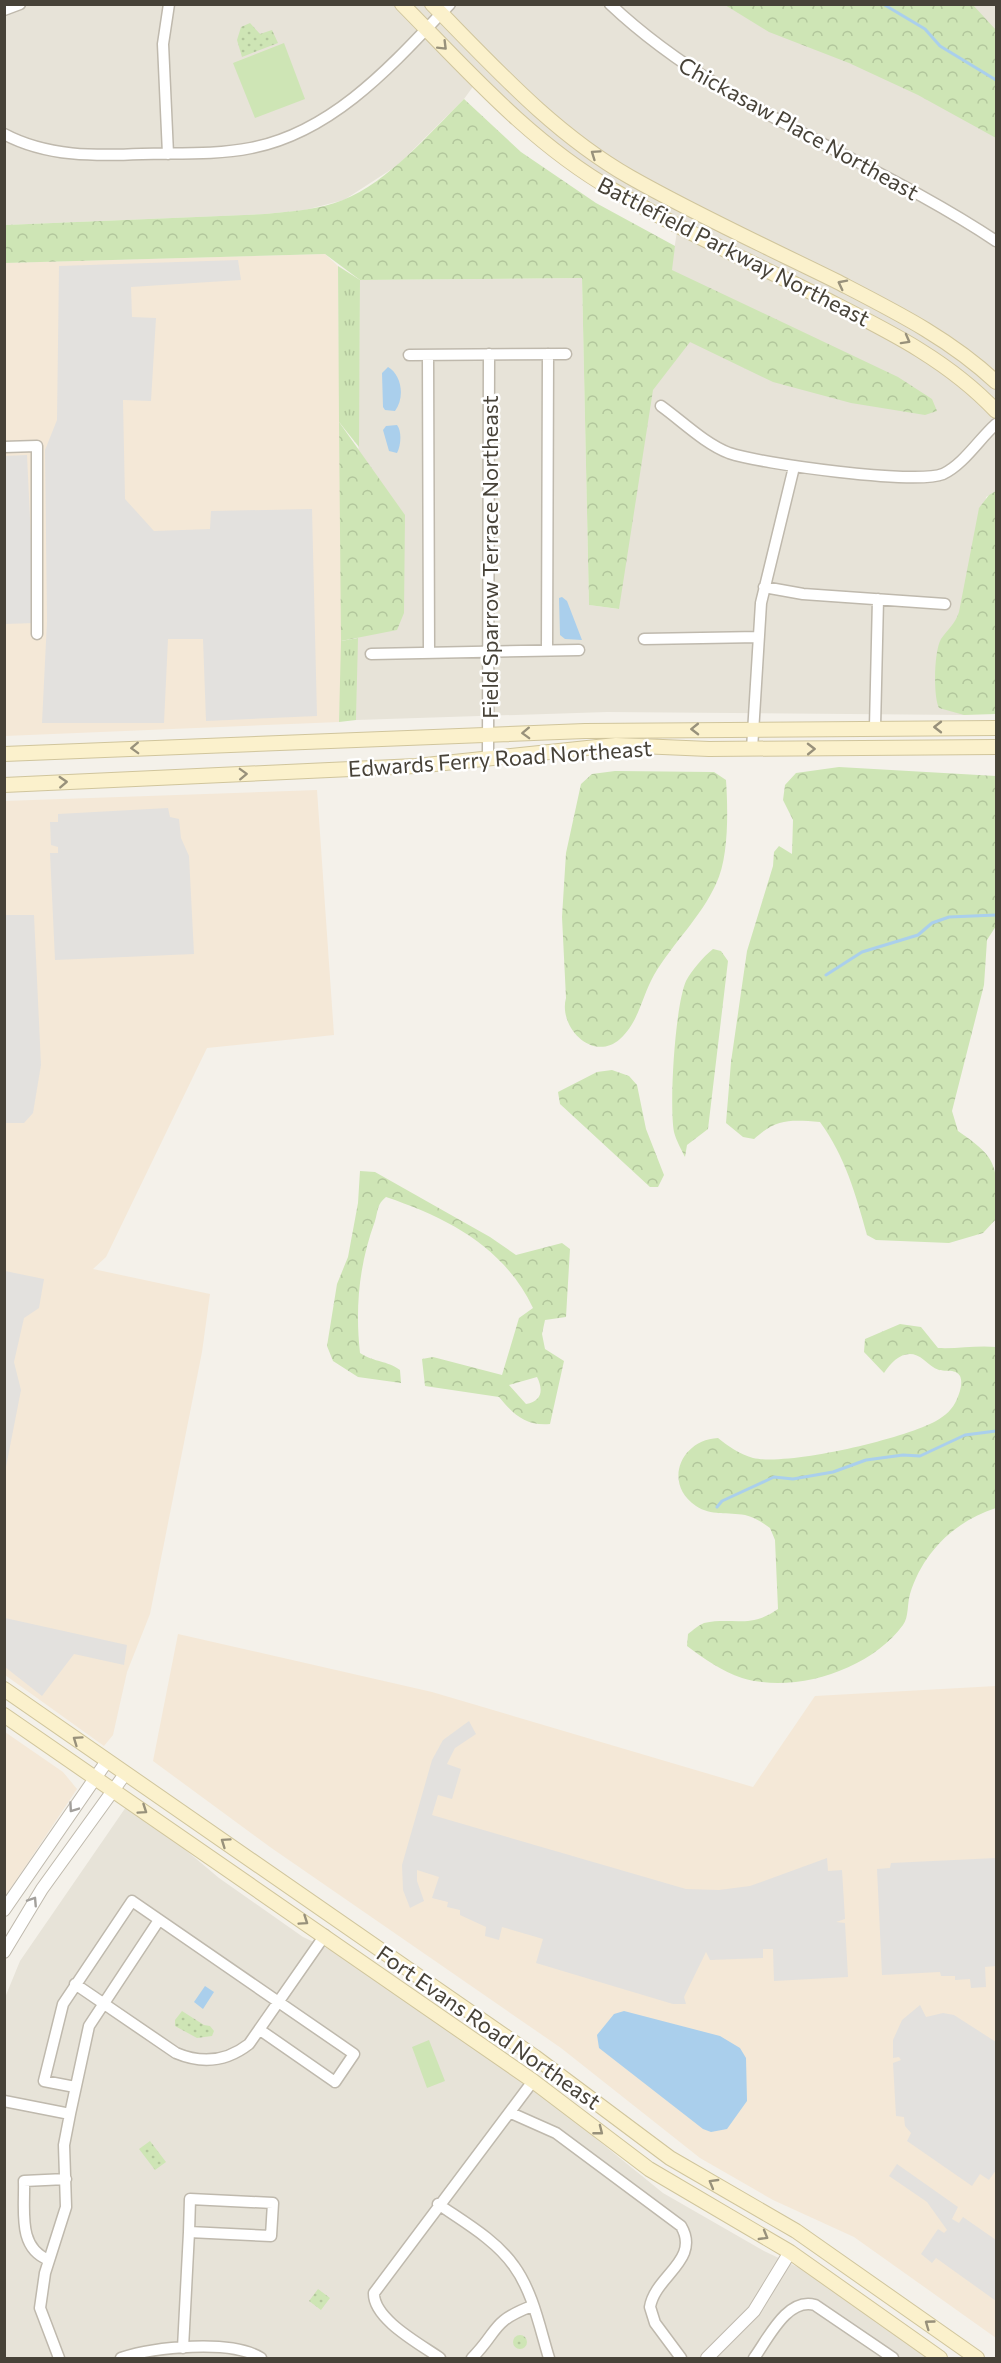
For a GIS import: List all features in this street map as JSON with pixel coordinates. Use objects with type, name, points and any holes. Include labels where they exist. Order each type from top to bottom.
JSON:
[{"type":"main road","name":"Battlefield Parkway Northeast","points":[[402,4],[517,119],[576,166],[649,211],[909,341],[958,375],[996,411]]},
{"type":"main road","name":"Battlefield Parkway Northeast","points":[[441,8],[534,107],[606,162],[666,196],[924,326],[966,356],[996,382]]},
{"type":"main road","name":"Edwards Ferry Road Northeast","points":[[4,754],[488,735],[875,727],[996,728]]},
{"type":"main road","name":"Edwards Ferry Road Northeast","points":[[4,785],[416,766],[616,745],[752,749],[996,747]]},
{"type":"main road","name":"Fort Evans Road Northeast","points":[[4,1689],[527,2051],[670,2158],[803,2235],[976,2358]]},
{"type":"main road","name":"Fort Evans Road Northeast","points":[[4,1715],[533,2081],[649,2169],[790,2252],[940,2358]]},
{"type":"street","points":[[4,10],[20,4]]},
{"type":"street","points":[[168,154],[163,44],[169,4]]},
{"type":"street","name":"Chickasaw Place Northeast","points":[[610,4],[657,45],[723,90],[944,209],[996,241]]},
{"type":"street","points":[[4,134],[32,145],[78,155],[168,154],[250,148],[273,143],[315,125],[354,98],[426,28],[441,8]]},
{"type":"street","name":"Field Sparrow Terrace Northeast","points":[[488,759],[489,354]]},
{"type":"street","points":[[547,651],[548,354]]},
{"type":"street","points":[[409,355],[566,354]]},
{"type":"street","points":[[428,355],[429,653]]},
{"type":"street","points":[[661,406],[730,453],[794,467],[922,478],[934,477],[956,466],[996,424]]},
{"type":"street","points":[[4,447],[37,446],[37,634]]},
{"type":"street","points":[[752,749],[764,587],[794,467]]},
{"type":"street","points":[[764,587],[803,594],[945,604]]},
{"type":"street","points":[[875,727],[878,599]]},
{"type":"street","points":[[644,639],[759,637]]},
{"type":"street","points":[[371,654],[579,650]]},
{"type":"street","points":[[4,1910],[107,1761]]},
{"type":"street","points":[[4,1952],[42,1889],[125,1773]]},
{"type":"street","points":[[75,2087],[44,2081],[59,2014],[75,1984],[132,1901],[354,2054],[335,2082],[260,2030]]},
{"type":"street","points":[[59,2358],[40,2308],[49,2260],[66,2207],[64,2145],[85,2037],[102,2003],[159,1920]]},
{"type":"street","points":[[75,1984],[176,2054],[202,2061],[227,2057],[249,2044],[325,1935]]},
{"type":"street","points":[[440,2358],[384,2317],[378,2311],[373,2297],[377,2286],[438,2204],[454,2188],[533,2081]]},
{"type":"street","points":[[4,2101],[70,2114]]},
{"type":"street","points":[[511,2113],[556,2133],[681,2226],[688,2240],[684,2255],[657,2290],[650,2307],[655,2323],[681,2358]]},
{"type":"street","points":[[49,2260],[38,2256],[27,2243],[24,2181],[66,2179]]},
{"type":"street","points":[[183,2348],[190,2199],[273,2203],[271,2236],[189,2232]]},
{"type":"street","points":[[438,2204],[505,2254],[523,2280],[549,2358]]},
{"type":"street","points":[[707,2358],[754,2311],[790,2252]]},
{"type":"street","points":[[754,2358],[793,2307],[807,2302],[815,2305],[893,2358]]},
{"type":"street","points":[[472,2358],[498,2324],[510,2314],[532,2306]]},
{"type":"street","points":[[121,2358],[140,2352],[183,2348],[243,2349],[261,2358]]},
{"type":"shaded area","points":[[5,5],[996,5],[996,491],[986,497],[964,715],[607,712],[356,720],[360,280],[582,278],[589,605],[618,609],[678,225],[610,189],[477,81],[464,99],[398,165],[344,200],[305,210],[265,214],[5,225]]},
{"type":"shaded area","points":[[325,254],[338,266],[342,667],[339,722],[5,736],[4,263]]},
{"type":"shaded area","points":[[238,260],[241,280],[131,287],[132,317],[156,318],[151,401],[123,400],[125,499],[154,531],[210,529],[211,511],[312,509],[317,716],[206,721],[203,639],[168,639],[164,723],[42,723],[47,621],[45,450],[57,420],[59,266]]},
{"type":"shaded area","points":[[27,455],[35,623],[5,624],[4,456]]},
{"type":"shaded area","points":[[317,790],[334,1035],[207,1048],[106,1257],[93,1269],[210,1294],[202,1352],[150,1614],[127,1672],[113,1735],[104,1746],[5,1675],[4,801]]},
{"type":"shaded area","points":[[168,808],[170,817],[179,819],[181,838],[189,856],[194,954],[55,960],[50,853],[58,853],[58,847],[51,845],[50,822],[58,822],[58,814]]},
{"type":"shaded area","points":[[5,915],[34,915],[41,1065],[33,1113],[24,1123],[5,1123]]},
{"type":"shaded area","points":[[5,1271],[44,1279],[39,1308],[24,1318],[14,1362],[21,1390],[5,1472]]},
{"type":"shaded area","points":[[5,1618],[127,1645],[124,1665],[74,1654],[42,1696],[5,1667]]},
{"type":"shaded area","points":[[178,1634],[432,1692],[753,1787],[815,1696],[996,1686],[996,2338],[854,2237],[773,2200],[700,2158],[561,2048],[270,1847],[153,1761]]},
{"type":"shaded area","points":[[469,1721],[476,1734],[455,1748],[447,1764],[461,1769],[452,1799],[438,1795],[432,1815],[686,1889],[719,1890],[750,1886],[827,1858],[828,1871],[842,1870],[845,1919],[836,1922],[845,1923],[848,1977],[774,1981],[773,1949],[763,1949],[763,1958],[710,1960],[706,1952],[684,1997],[686,2004],[673,2004],[536,1963],[543,1939],[502,1927],[499,1940],[485,1936],[486,1927],[460,1915],[460,1910],[447,1907],[448,1902],[432,1898],[439,1877],[417,1870],[417,1881],[424,1901],[410,1908],[403,1890],[402,1865],[432,1760],[443,1740]]},
{"type":"shaded area","points":[[5,1732],[63,1772],[77,1789],[5,1897]]},
{"type":"shaded area","points":[[126,1807],[169,1836],[219,1878],[303,1937],[337,1953],[552,2103],[663,2193],[764,2251],[810,2273],[930,2358],[5,2358],[4,2000],[20,1961]]},
{"type":"shaded area","points":[[996,1858],[996,1966],[985,1967],[986,1987],[971,1988],[970,1979],[955,1980],[955,1976],[941,1976],[940,1972],[882,1975],[877,1869],[890,1868],[891,1863]]},
{"type":"shaded area","points":[[920,2005],[926,2017],[943,2013],[954,2015],[996,2042],[996,2170],[989,2180],[980,2174],[972,2186],[907,2141],[911,2133],[905,2126],[904,2117],[896,2116],[893,2063],[901,2060],[899,2057],[893,2058],[893,2040],[902,2020]]},
{"type":"shaded area","points":[[897,2164],[958,2207],[952,2219],[959,2223],[963,2217],[996,2240],[996,2301],[936,2258],[932,2263],[921,2254],[938,2229],[944,2233],[947,2230],[927,2202],[889,2176]]},
{"type":"green space","points":[[725,5],[973,5],[996,30],[996,138],[918,95],[849,63],[769,32]]},
{"type":"green space","points":[[250,23],[260,34],[272,30],[278,43],[242,57],[237,40],[241,27]]},
{"type":"green space","points":[[284,43],[305,99],[255,118],[233,63]]},
{"type":"green space","points":[[464,99],[521,152],[596,203],[675,246],[672,270],[898,377],[932,399],[937,411],[925,415],[851,403],[773,382],[690,342],[653,390],[619,609],[589,605],[582,278],[360,280],[325,254],[5,263],[5,225],[265,214],[305,210],[343,200],[360,192],[408,156]]},
{"type":"green space","points":[[338,266],[360,280],[359,447],[339,422]]},
{"type":"green space","points":[[339,422],[405,515],[404,613],[397,630],[341,641]]},
{"type":"green space","points":[[996,491],[996,714],[964,715],[939,708],[935,684],[937,653],[941,639],[959,612],[979,508],[989,495]]},
{"type":"green space","points":[[358,638],[356,720],[339,722],[341,641]]},
{"type":"green space","points":[[839,767],[996,776],[996,926],[987,940],[984,985],[952,1111],[958,1131],[982,1150],[993,1167],[997,1188],[996,1219],[983,1233],[949,1243],[876,1240],[867,1235],[843,1162],[820,1122],[801,1121],[777,1124],[754,1139],[743,1137],[726,1123],[731,1062],[747,951],[773,866],[774,852],[779,846],[792,854],[793,820],[783,800],[785,785],[796,773]]},
{"type":"green space","points":[[615,771],[714,772],[726,780],[727,834],[720,873],[710,896],[654,975],[632,1025],[620,1039],[610,1045],[599,1047],[580,1038],[572,1030],[567,1020],[562,917],[566,853],[581,784],[592,774]]},
{"type":"green space","points":[[713,949],[721,951],[728,961],[708,1129],[687,1145],[685,1157],[674,1132],[672,1101],[679,1011],[686,981],[691,972]]},
{"type":"green space","points":[[612,1070],[629,1076],[637,1085],[646,1129],[664,1175],[658,1187],[650,1187],[560,1104],[558,1092],[597,1072]]},
{"type":"green space","points":[[360,1171],[375,1172],[490,1237],[516,1255],[562,1243],[570,1249],[566,1317],[545,1320],[542,1334],[545,1349],[564,1361],[550,1424],[534,1423],[521,1418],[499,1397],[425,1386],[422,1359],[433,1357],[502,1375],[519,1318],[533,1308],[507,1268],[472,1238],[452,1225],[386,1197],[378,1208],[362,1270],[358,1303],[360,1353],[400,1370],[401,1383],[358,1377],[333,1361],[327,1346],[337,1284],[348,1257],[358,1203]],"holes":[[[537,1377],[541,1390],[539,1397],[526,1404],[509,1385]]]},
{"type":"green space","points":[[900,1324],[921,1327],[938,1348],[996,1347],[996,1508],[967,1521],[942,1540],[923,1565],[916,1579],[903,1625],[889,1641],[871,1655],[852,1666],[830,1674],[785,1683],[763,1682],[727,1672],[687,1646],[688,1634],[704,1623],[750,1621],[778,1609],[775,1540],[770,1528],[752,1517],[714,1512],[696,1506],[686,1497],[680,1486],[678,1475],[680,1464],[694,1446],[718,1438],[738,1452],[753,1458],[792,1458],[873,1443],[899,1436],[939,1419],[951,1409],[958,1396],[961,1382],[958,1374],[937,1369],[912,1354],[896,1359],[884,1373],[864,1352],[865,1339]]},
{"type":"green space","points":[[182,2011],[204,2025],[210,2026],[214,2031],[212,2036],[197,2038],[175,2026],[175,2020]]},
{"type":"green space","points":[[429,2040],[445,2081],[427,2088],[412,2047]]},
{"type":"green space","points":[[150,2141],[166,2162],[155,2170],[139,2149]]},
{"type":"green space","points":[[318,2289],[330,2298],[321,2310],[309,2301]]},
{"type":"green space","points":[[517,2335],[523,2335],[527,2342],[523,2349],[517,2349],[513,2345],[513,2339]]},
{"type":"water","points":[[388,367],[399,381],[401,393],[395,411],[385,410],[383,407],[382,373]]},
{"type":"water","points":[[397,425],[400,439],[397,453],[389,451],[383,430],[386,426]]},
{"type":"water","points":[[562,597],[567,601],[582,640],[565,639],[560,635],[559,598]]},
{"type":"water","points":[[205,1986],[214,1992],[203,2009],[194,2002]]},
{"type":"water","points":[[624,2011],[720,2036],[740,2048],[746,2058],[747,2101],[727,2129],[711,2132],[703,2129],[599,2048],[597,2035],[614,2014]]},
{"type":"waterway","points":[[883,4],[925,29],[940,46],[996,80]]},
{"type":"waterway","points":[[826,975],[862,952],[918,935],[932,923],[949,917],[996,915]]},
{"type":"waterway","points":[[717,1507],[722,1501],[774,1477],[793,1479],[833,1472],[866,1460],[903,1455],[920,1456],[965,1435],[996,1431]]}]
